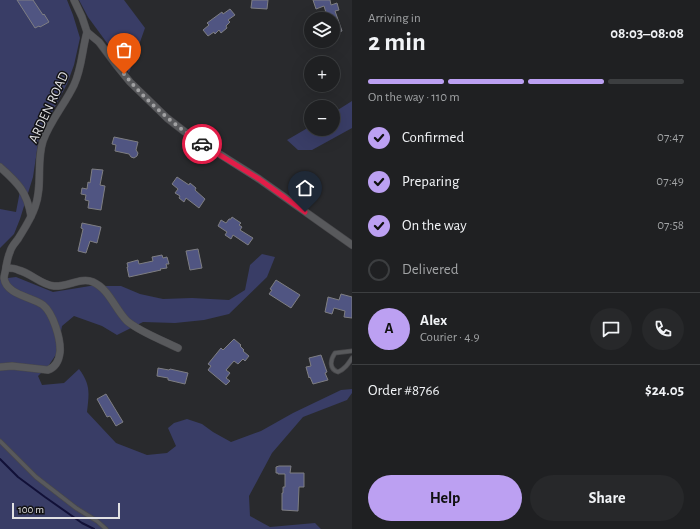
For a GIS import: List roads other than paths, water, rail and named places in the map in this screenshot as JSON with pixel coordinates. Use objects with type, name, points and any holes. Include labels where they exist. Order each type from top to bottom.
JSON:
[{"type":"street","points":[[74,0],[87,32],[99,42],[116,66],[130,82],[162,113],[202,143],[259,179],[352,245]]},
{"type":"street","name":"ARDEN ROAD","points":[[0,367],[12,366],[48,370],[52,369],[58,362],[60,349],[59,340],[48,310],[38,302],[12,290],[4,278],[10,251],[28,223],[35,206],[41,149],[49,128],[74,85],[79,73],[87,32]]},
{"type":"street","points":[[0,167],[22,190],[27,199],[31,216]]},
{"type":"street","points":[[6,268],[18,270],[51,286],[62,286],[84,280],[93,282],[106,293],[121,314],[136,328],[178,348]]},
{"type":"lane","points":[[352,351],[335,353],[331,362],[334,371],[338,372],[342,370],[352,358]]},
{"type":"lane","points":[[0,441],[36,477],[106,529]]},
{"type":"waterway","points":[[0,459],[18,477],[82,523],[94,529]]}]
